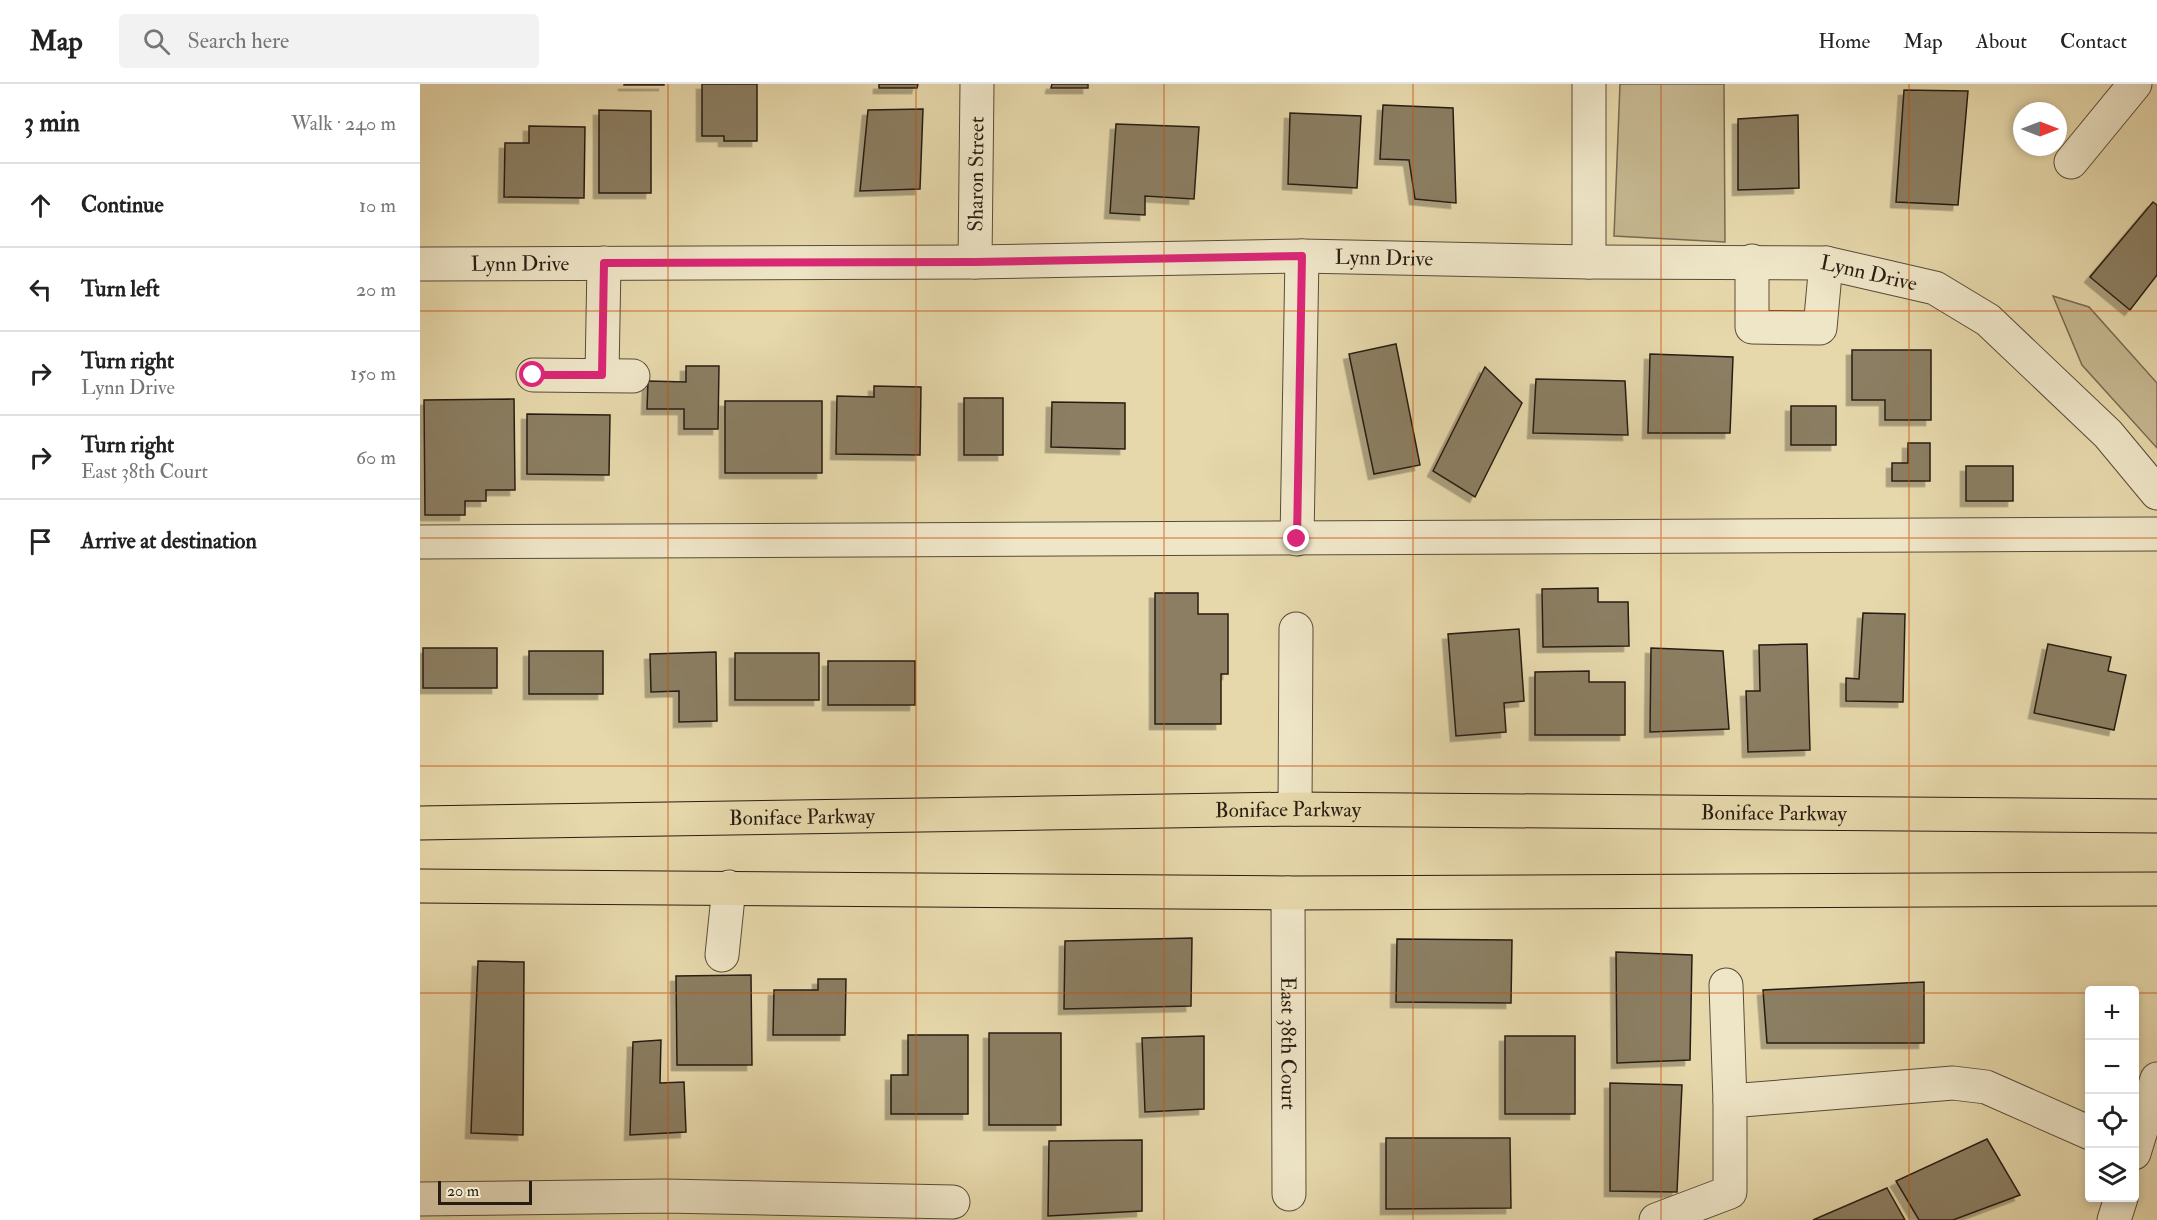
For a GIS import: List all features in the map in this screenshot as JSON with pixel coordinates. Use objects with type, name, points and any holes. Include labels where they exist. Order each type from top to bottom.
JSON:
[{"type":"main road","name":"Boniface Parkway","points":[[420,823],[1295,809],[2157,816]]},
{"type":"main road","points":[[420,886],[1288,892],[2157,889]]},
{"type":"street","name":"Sharon Street","points":[[975,262],[976,84]]},
{"type":"street","points":[[1589,84],[1589,262]]},
{"type":"street","points":[[2071,162],[2135,84]]},
{"type":"street","name":"Lynn Drive","points":[[420,264],[975,262],[1302,256],[1589,262],[1826,263],[1935,288],[1988,320],[2108,434],[2157,493]]},
{"type":"street","points":[[1297,539],[1302,256]]},
{"type":"street","points":[[1752,261],[1752,327],[1820,328],[1826,263]]},
{"type":"street","points":[[533,375],[618,375],[604,263]]},
{"type":"street","points":[[420,542],[2157,534]]},
{"type":"street","points":[[1295,809],[1296,629]]},
{"type":"street","points":[[722,955],[729,887]]},
{"type":"street","name":"East 38th Court","points":[[1288,892],[1289,1194]]},
{"type":"street","points":[[1656,1220],[1730,1192],[1726,985]]},
{"type":"street","points":[[2136,1148],[2157,1079]]},
{"type":"street","points":[[1730,1101],[1953,1083],[1986,1087],[2085,1131]]},
{"type":"street","points":[[420,1199],[664,1196],[953,1202]]},
{"type":"street","points":[[2114,1220],[2119,1202]]},
{"type":"shaded area","points":[[1620,84],[1724,84],[1725,242],[1614,236]]},
{"type":"shaded area","points":[[2053,296],[2089,307],[2157,383],[2157,448],[2082,365]]},
{"type":"building","points":[[664,84],[664,85],[624,85]]},
{"type":"building","points":[[702,84],[757,84],[757,141],[724,141],[724,136],[702,136]]},
{"type":"building","points":[[879,84],[918,84],[917,88],[879,88]]},
{"type":"building","points":[[1052,84],[1088,84],[1088,88],[1051,88]]},
{"type":"building","points":[[1904,90],[1968,91],[1958,205],[1896,202]]},
{"type":"building","points":[[1383,105],[1453,108],[1456,203],[1415,199],[1409,160],[1380,159]]},
{"type":"building","points":[[923,109],[920,189],[860,191],[868,110]]},
{"type":"building","points":[[599,110],[651,111],[651,193],[599,193]]},
{"type":"building","points":[[1290,113],[1361,116],[1357,188],[1288,184]]},
{"type":"building","points":[[1798,115],[1799,188],[1738,190],[1738,119]]},
{"type":"building","points":[[1116,124],[1199,127],[1194,199],[1145,196],[1145,215],[1110,213]]},
{"type":"building","points":[[529,126],[585,127],[584,198],[504,197],[505,143],[529,143]]},
{"type":"building","points":[[2153,202],[2157,205],[2157,275],[2130,310],[2090,277]]},
{"type":"building","points":[[1396,344],[1420,465],[1374,474],[1349,354]]},
{"type":"building","points":[[1852,350],[1931,350],[1931,420],[1885,420],[1885,400],[1852,400]]},
{"type":"building","points":[[1650,354],[1733,357],[1730,433],[1648,433]]},
{"type":"building","points":[[686,366],[719,366],[718,429],[684,429],[684,409],[647,409],[648,381],[686,382]]},
{"type":"building","points":[[1485,367],[1522,403],[1475,497],[1433,471]]},
{"type":"building","points":[[1536,379],[1625,381],[1628,435],[1533,433]]},
{"type":"building","points":[[874,386],[921,387],[920,455],[836,454],[837,396],[874,397]]},
{"type":"building","points":[[964,398],[1003,398],[1003,455],[964,455]]},
{"type":"building","points":[[514,399],[515,490],[486,490],[486,501],[465,501],[465,515],[425,515],[424,400]]},
{"type":"building","points":[[725,401],[822,401],[822,473],[725,473]]},
{"type":"building","points":[[1052,402],[1125,403],[1125,449],[1051,447]]},
{"type":"building","points":[[1791,406],[1836,406],[1836,445],[1791,445]]},
{"type":"building","points":[[527,414],[610,415],[609,475],[527,474]]},
{"type":"building","points":[[1908,443],[1930,443],[1930,481],[1892,481],[1892,463],[1908,463]]},
{"type":"building","points":[[1966,466],[2013,466],[2013,501],[1966,501]]},
{"type":"building","points":[[1598,588],[1598,602],[1628,602],[1629,646],[1543,647],[1542,589]]},
{"type":"building","points":[[1155,593],[1198,593],[1198,614],[1228,614],[1228,674],[1221,674],[1221,724],[1155,724]]},
{"type":"building","points":[[1863,613],[1905,614],[1903,702],[1846,701],[1846,678],[1859,679]]},
{"type":"building","points":[[1519,629],[1524,701],[1504,703],[1506,732],[1456,736],[1448,634]]},
{"type":"building","points":[[1807,644],[1810,750],[1748,752],[1746,691],[1760,691],[1759,645]]},
{"type":"building","points":[[2048,644],[2111,657],[2108,671],[2126,675],[2114,730],[2034,713]]},
{"type":"building","points":[[423,648],[497,648],[497,688],[423,688]]},
{"type":"building","points":[[1651,648],[1723,651],[1729,729],[1650,732]]},
{"type":"building","points":[[529,651],[603,651],[603,694],[529,694]]},
{"type":"building","points":[[716,652],[717,721],[679,722],[679,691],[651,692],[650,654]]},
{"type":"building","points":[[735,653],[819,653],[819,700],[735,700]]},
{"type":"building","points":[[828,661],[915,661],[915,705],[828,705]]},
{"type":"building","points":[[1589,671],[1589,682],[1625,682],[1625,735],[1535,735],[1535,672]]},
{"type":"building","points":[[1192,938],[1191,1006],[1064,1009],[1065,941]]},
{"type":"building","points":[[1397,939],[1512,940],[1511,1003],[1396,1002]]},
{"type":"building","points":[[1616,952],[1692,955],[1690,1060],[1617,1063]]},
{"type":"building","points":[[478,961],[524,962],[523,1135],[471,1133]]},
{"type":"building","points":[[751,975],[752,1065],[677,1065],[676,976]]},
{"type":"building","points":[[818,979],[846,979],[845,1035],[773,1035],[774,990],[818,990]]},
{"type":"building","points":[[1924,982],[1924,1043],[1767,1043],[1763,990]]},
{"type":"building","points":[[989,1033],[1061,1033],[1061,1125],[989,1125]]},
{"type":"building","points":[[908,1035],[968,1035],[968,1114],[891,1114],[891,1075],[908,1075]]},
{"type":"building","points":[[1204,1036],[1204,1109],[1145,1112],[1142,1038]]},
{"type":"building","points":[[1505,1036],[1575,1036],[1575,1114],[1505,1114]]},
{"type":"building","points":[[661,1040],[660,1083],[684,1082],[686,1132],[630,1135],[633,1042]]},
{"type":"building","points":[[1610,1083],[1682,1085],[1677,1192],[1610,1191]]},
{"type":"building","points":[[1386,1138],[1510,1138],[1511,1208],[1386,1209]]},
{"type":"building","points":[[1987,1139],[2020,1195],[1953,1220],[1919,1220],[1896,1181]]},
{"type":"building","points":[[1142,1140],[1142,1211],[1048,1216],[1049,1141]]},
{"type":"building","points":[[1887,1188],[1905,1220],[1813,1220]]},
{"type":"route","points":[[533,375],[602,375],[604,263],[975,262],[1302,256],[1297,539]]}]
